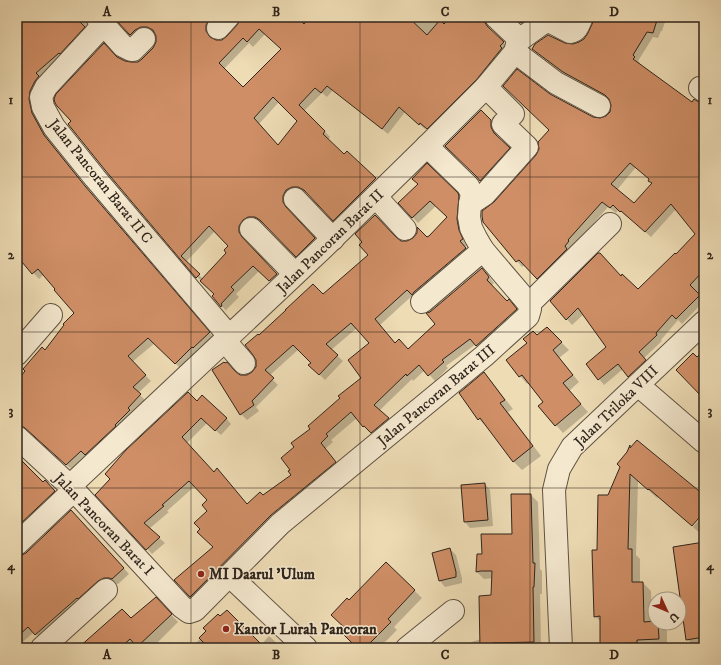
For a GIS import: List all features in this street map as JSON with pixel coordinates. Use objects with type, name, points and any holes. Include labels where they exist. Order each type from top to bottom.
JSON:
[{"type":"street","points":[[496,17],[515,35],[516,46],[556,83],[598,106]]},
{"type":"street","name":"Jalan Pancoran Barat II","points":[[17,544],[72,488],[227,338],[376,197],[486,87],[516,46],[540,25],[546,22],[551,22],[570,32],[573,32],[576,30],[582,17]]},
{"type":"street","points":[[100,20],[123,46],[131,50],[144,39]]},
{"type":"street","name":"Jalan Pancoran Barat II C","points":[[100,20],[95,34],[46,87],[41,97],[43,107],[61,121],[95,178],[227,338],[244,363]]},
{"type":"street","points":[[470,204],[485,194],[527,146],[503,124],[513,114],[486,87]]},
{"type":"street","points":[[427,146],[468,186],[472,194],[469,217],[471,228],[483,250],[529,304],[610,224]]},
{"type":"street","points":[[376,197],[406,229]]},
{"type":"street","points":[[295,199],[333,239]]},
{"type":"street","points":[[251,230],[295,274]]},
{"type":"street","points":[[422,302],[483,250]]},
{"type":"street","name":"Jalan Pancoran Barat III","points":[[189,612],[195,610],[280,524],[484,356],[528,316],[530,309],[529,304]]},
{"type":"street","points":[[17,354],[51,314]]},
{"type":"street","name":"Jalan Triloka VIII","points":[[560,648],[554,490],[559,469],[572,447],[704,322]]},
{"type":"street","points":[[638,385],[704,442]]},
{"type":"street","name":"Jalan Pancoran Barat I","points":[[17,437],[72,488],[182,607],[189,612]]},
{"type":"street","points":[[230,576],[306,648]]},
{"type":"street","points":[[42,648],[106,590]]},
{"type":"street","points":[[407,648],[453,611]]},
{"type":"building","points":[[17,17],[75,17],[85,27],[60,54],[59,53],[36,73],[39,76],[30,91],[29,99],[32,113],[44,135],[85,186],[210,332],[175,364],[148,338],[128,356],[146,375],[133,387],[141,394],[128,408],[130,410],[115,425],[116,426],[85,455],[81,451],[66,465],[25,428],[17,425],[17,381],[25,371],[23,369],[42,347],[45,350],[64,325],[63,324],[74,313],[38,269],[32,274],[17,256]]},
{"type":"building","points":[[211,17],[206,25],[206,31],[210,37],[216,40],[222,40],[237,25],[240,17],[297,17],[304,24],[310,17],[408,17],[427,35],[440,20],[444,24],[450,17],[484,17],[484,21],[487,26],[504,42],[500,46],[502,48],[477,79],[427,129],[420,123],[419,125],[399,107],[382,129],[327,86],[321,93],[315,88],[299,105],[325,131],[323,134],[344,154],[347,151],[376,178],[333,221],[304,190],[298,187],[292,187],[286,190],[283,196],[283,202],[286,207],[315,238],[296,257],[260,220],[255,217],[248,217],[243,220],[239,226],[239,232],[242,237],[277,274],[269,281],[253,266],[231,287],[234,290],[221,304],[221,307],[212,296],[214,294],[200,281],[226,253],[224,250],[228,246],[209,226],[181,256],[200,274],[196,278],[105,170],[68,124],[71,121],[55,103],[54,99],[56,94],[104,43],[117,57],[131,62],[138,62],[153,48],[156,42],[156,36],[153,30],[147,27],[141,27],[130,35],[114,18]],"holes":[[[259,29],[281,49],[243,87],[219,63],[243,38],[247,42]],[[273,97],[297,121],[278,145],[254,118]]]},
{"type":"building","points":[[514,17],[530,17],[521,23]]},
{"type":"building","points":[[594,17],[658,17],[653,33],[647,32],[633,55],[635,57],[633,59],[692,102],[694,99],[704,103],[704,270],[690,285],[700,295],[676,319],[672,315],[656,333],[657,335],[639,352],[646,360],[628,377],[618,364],[598,380],[586,364],[606,347],[578,308],[566,320],[550,301],[598,253],[600,253],[621,276],[622,274],[638,289],[695,234],[671,204],[645,232],[613,205],[610,208],[602,202],[568,240],[569,241],[565,246],[567,249],[537,279],[519,260],[516,262],[483,222],[482,216],[482,211],[494,202],[536,155],[539,149],[538,142],[549,130],[503,86],[517,69],[550,94],[593,117],[600,118],[606,116],[610,112],[611,105],[609,99],[605,95],[563,72],[532,49],[535,44],[548,35],[565,43],[573,44],[579,42],[584,39]],"holes":[[[630,163],[649,179],[648,181],[652,183],[634,203],[611,184]]]},
{"type":"building","points":[[481,110],[491,120],[491,127],[494,133],[510,148],[480,181],[445,146]]},
{"type":"building","points":[[427,163],[458,193],[457,219],[459,230],[463,239],[460,241],[466,248],[412,295],[407,290],[375,319],[395,343],[399,339],[408,349],[435,324],[426,313],[430,312],[482,268],[489,277],[487,280],[507,301],[509,299],[517,309],[476,346],[470,339],[442,360],[444,362],[428,376],[419,365],[407,376],[406,374],[374,405],[389,418],[371,433],[364,426],[363,427],[351,412],[326,434],[328,436],[321,443],[336,462],[271,515],[190,597],[174,580],[213,547],[197,532],[200,529],[194,523],[207,511],[202,505],[207,500],[189,481],[162,505],[164,506],[144,523],[160,537],[146,550],[95,495],[110,479],[105,474],[126,450],[188,392],[197,401],[202,395],[227,418],[215,431],[201,418],[182,437],[214,472],[217,468],[247,504],[260,492],[263,495],[291,475],[288,471],[290,470],[281,458],[294,447],[291,443],[310,429],[308,426],[340,398],[338,396],[361,378],[348,360],[369,343],[351,323],[326,344],[338,355],[319,375],[308,365],[311,363],[293,345],[265,370],[274,378],[252,401],[254,405],[240,415],[212,370],[224,362],[227,362],[240,375],[247,375],[252,372],[256,367],[256,360],[245,345],[258,334],[259,335],[313,284],[323,294],[368,255],[359,245],[362,242],[355,234],[375,215],[401,241],[407,241],[413,238],[417,233],[417,227],[427,237],[429,236],[447,217],[430,201],[412,218],[398,203],[418,184],[412,179]]},
{"type":"building","points":[[547,327],[562,342],[553,350],[573,375],[563,383],[581,404],[555,426],[538,406],[543,402],[522,375],[519,377],[506,360],[527,343],[523,339],[533,331],[537,335]]},
{"type":"building","points":[[704,350],[704,399],[676,370],[693,353],[697,357]]},
{"type":"building","points":[[484,372],[505,400],[500,403],[533,446],[513,462],[480,418],[478,420],[459,393]]},
{"type":"building","points":[[637,440],[704,495],[704,512],[692,526],[630,474],[628,549],[632,549],[632,582],[643,582],[644,622],[647,622],[647,631],[658,631],[659,639],[637,640],[637,643],[600,644],[600,616],[594,617],[592,550],[597,550],[598,495],[608,495],[620,467],[617,464],[627,452],[630,445],[630,448]]},
{"type":"building","points":[[17,454],[43,482],[45,480],[55,491],[17,527]]},
{"type":"building","points":[[485,483],[488,520],[464,522],[461,485]]},
{"type":"building","points":[[511,494],[531,494],[533,563],[535,563],[533,587],[534,642],[493,643],[494,648],[480,648],[479,596],[491,595],[492,571],[476,572],[477,554],[482,554],[481,534],[512,534]]},
{"type":"building","points":[[71,510],[124,568],[112,579],[104,578],[98,581],[35,635],[28,627],[17,637],[17,556],[26,553]]},
{"type":"building","points":[[704,542],[704,637],[686,640],[685,631],[687,631],[687,591],[679,591],[673,547]]},
{"type":"building","points":[[450,548],[456,577],[439,581],[432,553]]},
{"type":"building","points":[[386,562],[415,590],[388,619],[391,622],[365,648],[357,648],[344,635],[348,631],[331,615],[347,598],[349,600]]},
{"type":"building","points":[[156,597],[172,614],[137,647],[130,639],[120,648],[78,648],[122,609],[131,618]]},
{"type":"building","name":"Kantor Lurah Pancoran","points":[[227,610],[265,648],[209,648],[199,638],[206,631],[203,628],[218,614],[220,616]]},
{"type":"place","name":"MI Daarul 'Ulum","points":[[201,574]]},
{"type":"place","name":"Kantor Lurah Pancoran","points":[[226,629]]}]
